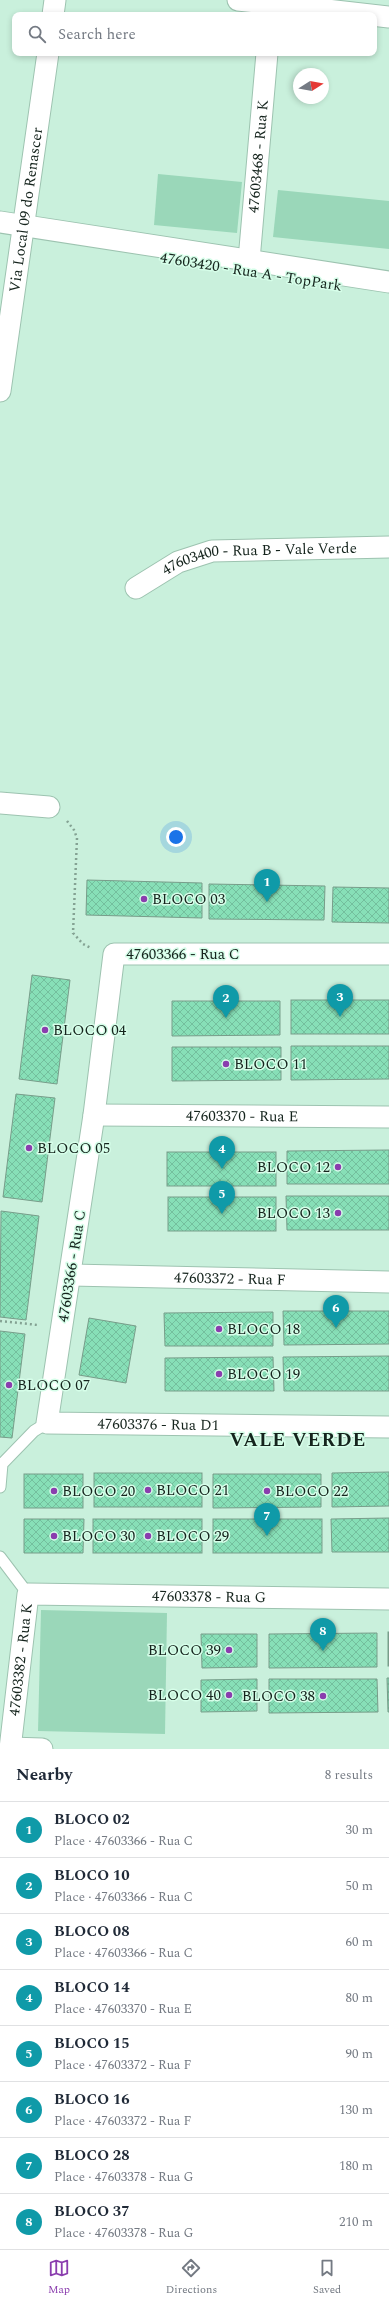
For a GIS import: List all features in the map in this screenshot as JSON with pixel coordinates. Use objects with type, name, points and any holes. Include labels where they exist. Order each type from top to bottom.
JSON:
[{"type":"street","points":[[53,12],[55,0]]},
{"type":"street","points":[[238,0],[271,9],[322,12]]},
{"type":"street","points":[[377,15],[389,16]]},
{"type":"street","name":"Via Local 09 do Renascer","points":[[0,391],[48,56]]},
{"type":"street","name":"47603468 - Rua K","points":[[249,260],[267,56]]},
{"type":"street","points":[[0,222],[389,282]]},
{"type":"street","name":"47603420 - Rua A - TopPark","points":[[120,241],[131,254],[389,294]]},
{"type":"street","name":"47603400 - Rua B - Vale Verde","points":[[136,588],[178,562],[212,551],[389,547]]},
{"type":"street","points":[[0,803],[49,807]]},
{"type":"street","name":"47603366 - Rua C","points":[[47,1423],[71,1276],[94,1115],[114,954],[389,954]]},
{"type":"street","name":"47603370 - Rua E","points":[[94,1115],[389,1117]]},
{"type":"street","name":"47603372 - Rua F","points":[[71,1276],[389,1282]]},
{"type":"street","name":"47603376 - Rua D1","points":[[47,1423],[389,1427]]},
{"type":"street","name":"47603378 - Rua G","points":[[28,1594],[389,1599]]},
{"type":"street","name":"47603382 - Rua K","points":[[10,1748],[28,1594]]},
{"type":"street","points":[[10,1748],[42,1749]]},
{"type":"lane","points":[[0,1487],[2,1464],[34,1431],[47,1423]]},
{"type":"lane","points":[[0,1557],[28,1594]]},
{"type":"path","points":[[49,807],[68,822],[77,838],[73,933],[83,944],[100,953],[114,954]]},
{"type":"path","points":[[0,1321],[63,1328]]},
{"type":"green space","points":[[158,174],[242,182],[237,233],[154,225]]},
{"type":"green space","points":[[278,190],[389,201],[389,249],[273,237]]},
{"type":"green space","points":[[41,1610],[167,1613],[165,1734],[38,1731]]},
{"type":"building","name":"BLOCO 03","points":[[87,880],[202,883],[202,918],[86,915]]},
{"type":"building","points":[[209,884],[325,886],[324,920],[209,919]]},
{"type":"building","points":[[333,887],[389,888],[389,923],[332,922]]},
{"type":"building","name":"BLOCO 04","points":[[32,975],[70,980],[57,1084],[19,1079]]},
{"type":"building","points":[[291,1000],[389,1000],[389,1034],[291,1034]]},
{"type":"building","points":[[172,1001],[280,1001],[280,1035],[172,1036]]},
{"type":"building","points":[[291,1046],[389,1046],[389,1079],[291,1080]]},
{"type":"building","name":"BLOCO 11","points":[[172,1047],[281,1047],[281,1080],[172,1081]]},
{"type":"building","name":"BLOCO 05","points":[[16,1094],[55,1098],[42,1202],[3,1197]]},
{"type":"building","name":"BLOCO 12","points":[[389,1150],[389,1184],[287,1184],[287,1151]]},
{"type":"building","points":[[167,1152],[276,1152],[276,1186],[167,1186]]},
{"type":"building","name":"BLOCO 13","points":[[286,1196],[389,1196],[389,1230],[287,1230]]},
{"type":"building","points":[[168,1197],[276,1197],[276,1231],[168,1231]]},
{"type":"building","points":[[1,1211],[39,1216],[26,1320],[0,1317]]},
{"type":"building","points":[[283,1311],[389,1311],[389,1344],[284,1345]]},
{"type":"building","name":"BLOCO 18","points":[[273,1312],[273,1346],[165,1346],[164,1313]]},
{"type":"building","points":[[89,1318],[136,1326],[126,1383],[79,1375]]},
{"type":"building","name":"BLOCO 07","points":[[0,1331],[25,1334],[12,1438],[0,1437]]},
{"type":"building","points":[[389,1356],[389,1391],[284,1391],[283,1357]]},
{"type":"building","name":"BLOCO 19","points":[[273,1357],[274,1391],[165,1391],[165,1358]]},
{"type":"building","points":[[389,1472],[389,1506],[332,1507],[332,1473]]},
{"type":"building","name":"BLOCO 21","points":[[94,1473],[202,1473],[202,1507],[94,1507]]},
{"type":"building","name":"BLOCO 20","points":[[24,1474],[83,1474],[83,1508],[24,1508]]},
{"type":"building","name":"BLOCO 22","points":[[213,1474],[321,1474],[321,1507],[213,1508]]},
{"type":"building","points":[[389,1518],[389,1552],[332,1552],[331,1519]]},
{"type":"building","name":"BLOCO 30","points":[[24,1519],[84,1519],[83,1553],[24,1553]]},
{"type":"building","name":"BLOCO 29","points":[[93,1519],[202,1519],[202,1553],[93,1553]]},
{"type":"building","points":[[213,1519],[322,1519],[322,1553],[213,1553]]},
{"type":"building","points":[[389,1632],[389,1666],[388,1666]]},
{"type":"building","points":[[377,1633],[377,1667],[269,1668],[269,1634]]},
{"type":"building","name":"BLOCO 39","points":[[201,1634],[257,1634],[257,1667],[202,1668]]},
{"type":"building","points":[[387,1678],[389,1678],[389,1712],[388,1712]]},
{"type":"building","name":"BLOCO 40","points":[[257,1679],[257,1711],[201,1712],[201,1680]]},
{"type":"building","name":"BLOCO 38","points":[[269,1679],[377,1679],[378,1712],[269,1713]]},
{"type":"place","name":"BLOCO 03","points":[[144,899]]},
{"type":"place","name":"BLOCO 02","points":[[267,902]]},
{"type":"place","name":"BLOCO 08","points":[[340,1017]]},
{"type":"place","name":"BLOCO 10","points":[[226,1018]]},
{"type":"place","name":"BLOCO 04","points":[[45,1030]]},
{"type":"place","name":"BLOCO 11","points":[[226,1064]]},
{"type":"place","name":"BLOCO 05","points":[[29,1148]]},
{"type":"place","name":"BLOCO 12","points":[[338,1167]]},
{"type":"place","name":"BLOCO 14","points":[[222,1169]]},
{"type":"place","name":"BLOCO 13","points":[[338,1213]]},
{"type":"place","name":"BLOCO 15","points":[[222,1214]]},
{"type":"place","name":"BLOCO 16","points":[[336,1328]]},
{"type":"place","name":"BLOCO 18","points":[[219,1329]]},
{"type":"place","name":"BLOCO 19","points":[[219,1374]]},
{"type":"place","name":"BLOCO 07","points":[[9,1385]]},
{"type":"place","name":"BLOCO 21","points":[[148,1490]]},
{"type":"place","name":"BLOCO 20","points":[[54,1491]]},
{"type":"place","name":"BLOCO 22","points":[[267,1491]]},
{"type":"place","name":"BLOCO 30","points":[[54,1536]]},
{"type":"place","name":"BLOCO 29","points":[[148,1536]]},
{"type":"place","name":"BLOCO 28","points":[[267,1536]]},
{"type":"place","name":"BLOCO 39","points":[[229,1650]]},
{"type":"place","name":"BLOCO 37","points":[[323,1651]]},
{"type":"place","name":"BLOCO 40","points":[[229,1695]]},
{"type":"place","name":"BLOCO 38","points":[[323,1696]]},
{"type":"district","name":"VALE VERDE","points":[[298,1440]]}]
